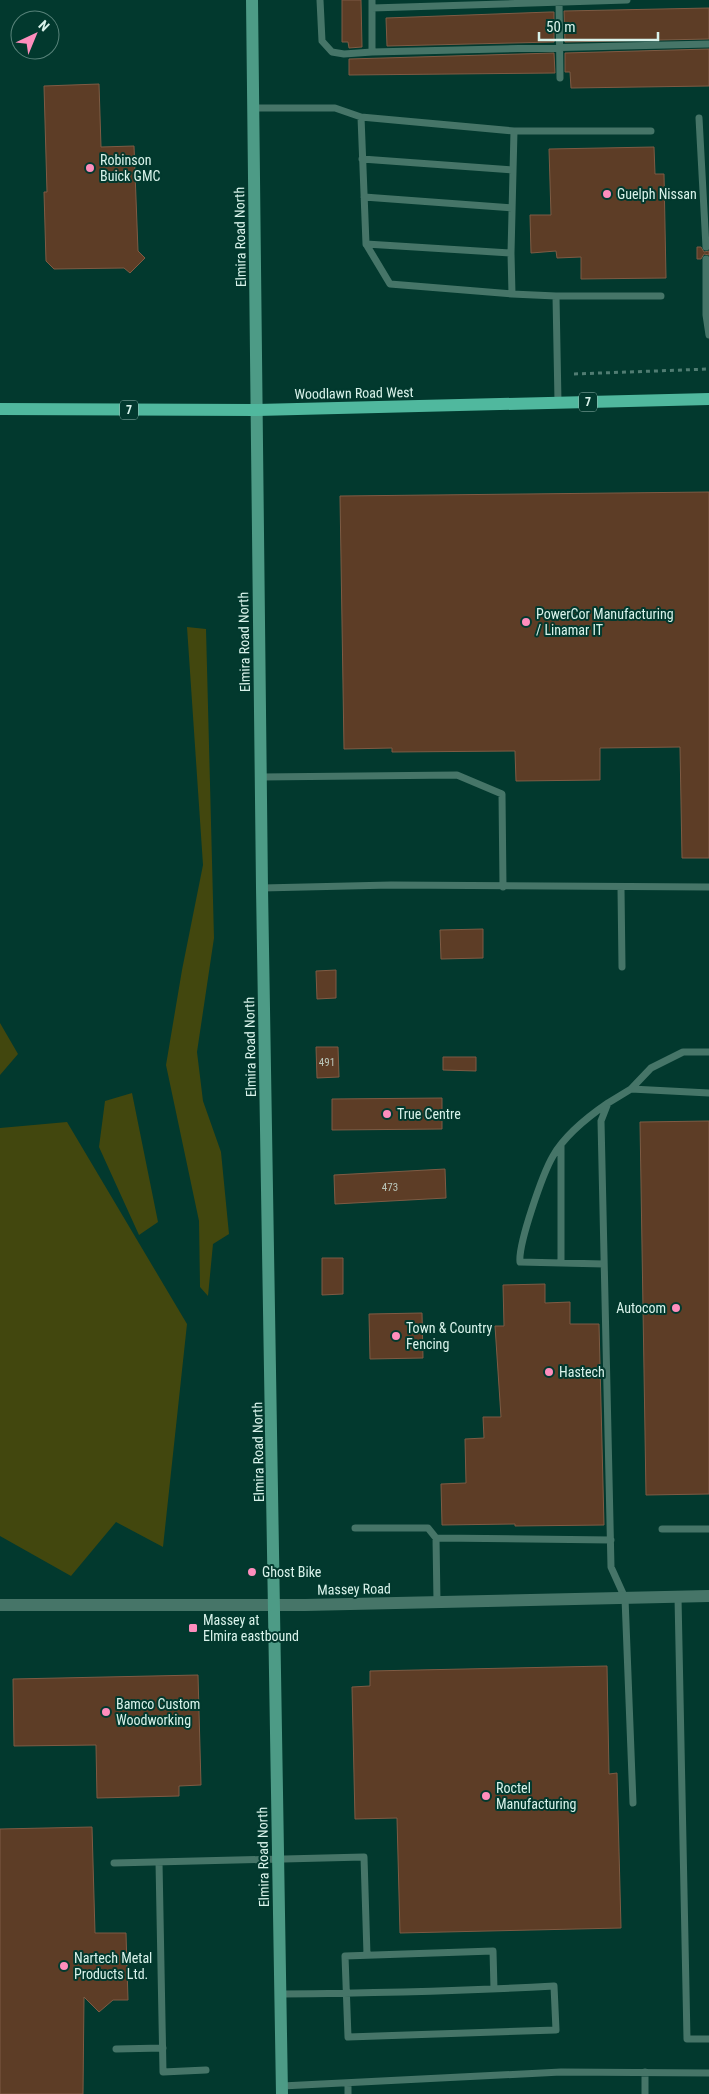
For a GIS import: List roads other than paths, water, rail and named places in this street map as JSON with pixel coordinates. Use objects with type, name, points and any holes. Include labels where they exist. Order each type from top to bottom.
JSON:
[{"type":"main road","name":"Elmira Road North","points":[[252,0],[262,888],[282,2090]]},
{"type":"main road","name":"Woodlawn Road West","points":[[0,409],[258,410],[709,399]]},
{"type":"street","name":"Massey Road","points":[[0,1605],[275,1605],[709,1596]]},
{"type":"lane","points":[[320,0],[322,41],[332,52],[344,54],[709,44]]},
{"type":"lane","points":[[559,0],[560,78]]},
{"type":"lane","points":[[372,52],[372,4],[628,0]]},
{"type":"lane","points":[[254,108],[335,108],[361,118],[514,131],[651,131]]},
{"type":"lane","points":[[361,118],[366,244],[390,284],[556,296],[661,296]]},
{"type":"lane","points":[[699,118],[706,171],[706,246]]},
{"type":"lane","points":[[512,294],[512,170],[514,131]]},
{"type":"lane","points":[[362,159],[512,170]]},
{"type":"lane","points":[[364,197],[512,208]]},
{"type":"lane","points":[[366,244],[511,252]]},
{"type":"lane","points":[[706,259],[709,336]]},
{"type":"lane","points":[[556,296],[558,402]]},
{"type":"lane","points":[[261,777],[457,775],[502,794],[503,887]]},
{"type":"lane","points":[[262,888],[391,884],[503,887],[709,887]]},
{"type":"lane","points":[[621,888],[622,967]]},
{"type":"lane","points":[[604,1264],[520,1262],[519,1254],[531,1213],[553,1155],[584,1119],[631,1089],[651,1068],[683,1052],[709,1052]]},
{"type":"lane","points":[[631,1089],[709,1093]]},
{"type":"lane","points":[[608,1103],[601,1121],[611,1567],[625,1598],[633,1804]]},
{"type":"lane","points":[[561,1263],[562,1146]]},
{"type":"lane","points":[[355,1528],[428,1528],[436,1538],[437,1602]]},
{"type":"lane","points":[[662,1529],[709,1529]]},
{"type":"lane","points":[[436,1538],[611,1540]]},
{"type":"lane","points":[[678,1597],[687,2039],[709,2039]]},
{"type":"lane","points":[[114,1863],[364,1857],[367,1955]]},
{"type":"lane","points":[[159,1862],[164,2072],[206,2070]]},
{"type":"lane","points":[[281,1994],[346,1993],[494,1989],[554,1986],[556,2030],[348,2037],[346,1993],[345,1956],[493,1951],[494,1989]]},
{"type":"lane","points":[[116,2049],[163,2048]]},
{"type":"lane","points":[[282,2090],[348,2083],[561,2072],[709,2073]]},
{"type":"lane","points":[[646,2072],[646,2094]]},
{"type":"lane","points":[[348,2083],[348,2094]]},
{"type":"place","name":"Robinson Buick GMC","points":[[90,168]]},
{"type":"place","name":"Guelph Nissan","points":[[607,194]]},
{"type":"place","name":"PowerCor Manufacturing / Linamar IT","points":[[526,622]]},
{"type":"place","name":"True Centre","points":[[387,1114]]},
{"type":"place","name":"Autocom","points":[[676,1308]]},
{"type":"place","name":"Town & Country Fencing","points":[[396,1336]]},
{"type":"place","name":"Hastech","points":[[549,1372]]},
{"type":"place","name":"Ghost Bike","points":[[252,1572]]},
{"type":"place","name":"Massey at Elmira eastbound","points":[[193,1628]]},
{"type":"place","name":"Bamco Custom Woodworking","points":[[106,1712]]},
{"type":"place","name":"Roctel Manufacturing","points":[[486,1796]]},
{"type":"place","name":"Nartech Metal Products Ltd.","points":[[64,1966]]}]
